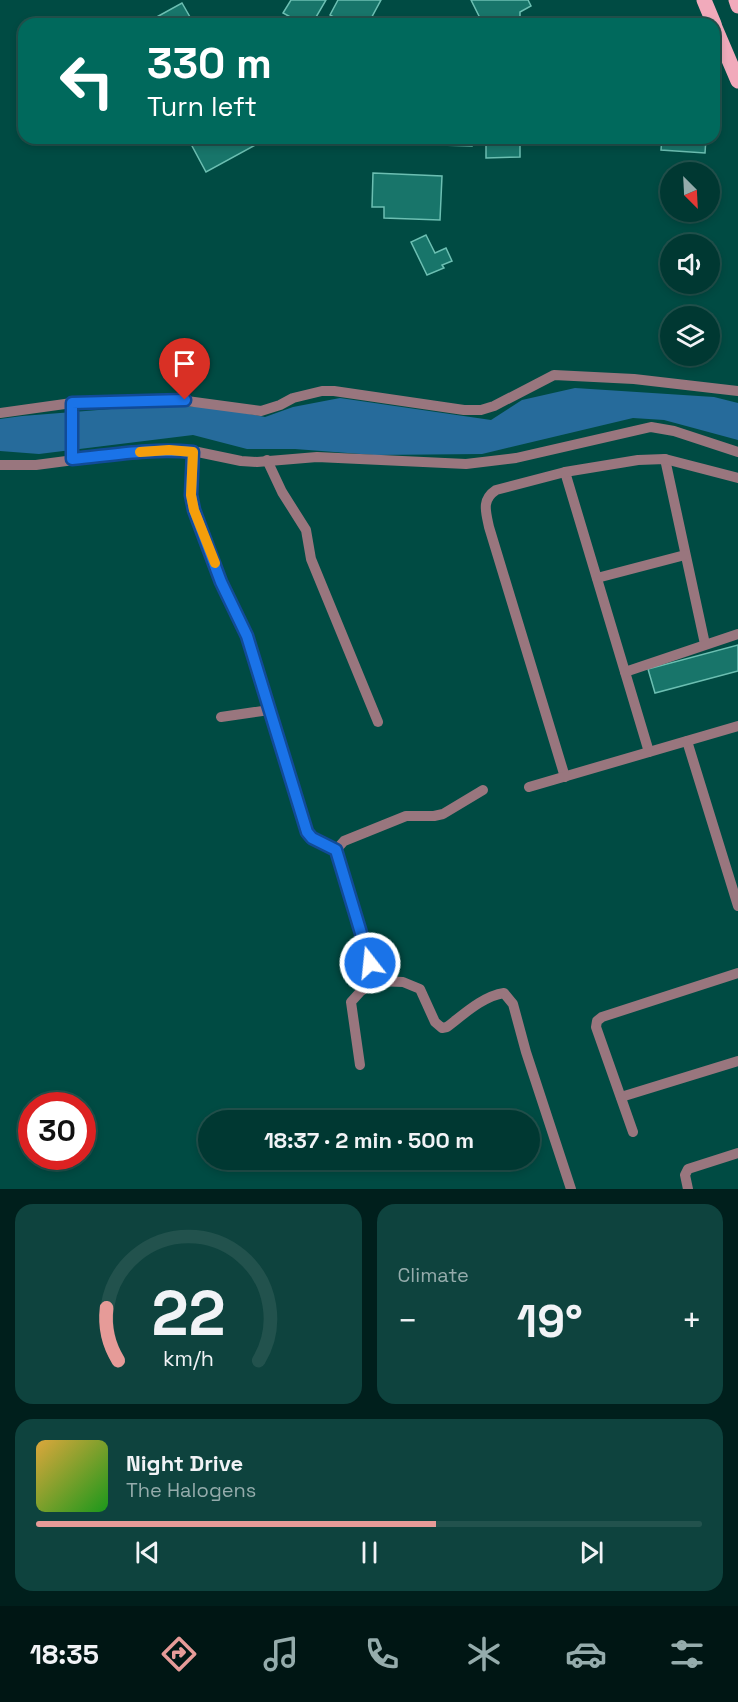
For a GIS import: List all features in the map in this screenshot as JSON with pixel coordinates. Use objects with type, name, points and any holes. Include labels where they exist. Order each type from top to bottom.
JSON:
[{"type":"main road","points":[[704,0],[712,18]]},
{"type":"main road","points":[[735,0],[738,6]]},
{"type":"main road","points":[[720,38],[738,81]]},
{"type":"street","points":[[0,413],[172,399],[261,411],[293,398],[322,391],[464,410],[481,410],[507,400],[554,375],[634,379],[738,391]]},
{"type":"street","points":[[72,407],[72,455]]},
{"type":"street","points":[[0,465],[36,465],[72,455],[169,450],[257,462],[317,457],[441,464],[493,462],[651,427],[674,431],[738,452]]},
{"type":"street","points":[[193,452],[191,495],[194,510],[221,582],[247,636],[307,832],[312,838],[336,850],[377,981]]},
{"type":"street","points":[[665,459],[705,644]]},
{"type":"street","points":[[565,777],[489,527],[486,500],[496,490],[565,472],[638,460],[665,459],[738,478]]},
{"type":"street","points":[[267,460],[282,492],[306,530],[310,559],[378,722]]},
{"type":"street","points":[[565,472],[649,752]]},
{"type":"street","points":[[597,578],[685,555]]},
{"type":"street","points":[[625,672],[738,634]]},
{"type":"street","points":[[220,717],[269,710]]},
{"type":"street","points":[[529,787],[738,726]]},
{"type":"street","points":[[687,741],[735,884],[738,906]]},
{"type":"street","points":[[336,850],[344,841],[406,816],[442,814],[483,790]]},
{"type":"street","points":[[633,1132],[596,1027],[597,1021],[602,1017],[738,973]]},
{"type":"street","points":[[360,1065],[351,1002],[356,995],[377,981],[403,982],[420,989],[435,1022],[442,1028],[447,1027],[480,1003],[504,993],[513,1004],[526,1052],[571,1189]]},
{"type":"street","points":[[621,1097],[738,1060]]},
{"type":"street","points":[[688,1189],[685,1175],[688,1169],[736,1154],[738,1166]]},
{"type":"water","points":[[575,388],[714,397],[738,403],[738,440],[664,420],[633,418],[482,454],[374,455],[295,449],[247,449],[193,435],[39,454],[0,451],[0,419],[22,416],[162,405],[219,408],[265,417],[293,407],[340,398],[491,420],[522,400]]},
{"type":"building","points":[[291,0],[326,0],[316,18],[292,18],[283,13]]},
{"type":"building","points":[[338,0],[381,0],[371,18],[335,18],[330,15]]},
{"type":"building","points":[[471,0],[528,0],[531,6],[520,12],[520,18],[480,18]]},
{"type":"building","points":[[182,3],[191,18],[155,18]]},
{"type":"building","points":[[191,144],[257,144],[206,172]]},
{"type":"building","points":[[405,144],[472,144],[472,146]]},
{"type":"building","points":[[486,144],[520,144],[520,157],[486,158]]},
{"type":"building","points":[[662,144],[706,144],[705,153],[661,150]]},
{"type":"building","points":[[373,173],[442,176],[440,220],[384,218],[384,207],[372,207]]},
{"type":"building","points":[[426,235],[435,253],[446,248],[452,261],[442,265],[444,268],[427,275],[411,242]]},
{"type":"building","points":[[738,645],[738,671],[655,693],[648,669]]},
{"type":"slow traffic","points":[[140,452],[169,450],[193,452],[191,495],[194,510],[215,563]]},
{"type":"route","points":[[185,400],[72,403],[72,459],[169,450],[193,452],[191,495],[194,510],[221,582],[247,636],[307,832],[318,842],[336,850],[370,963]]}]
